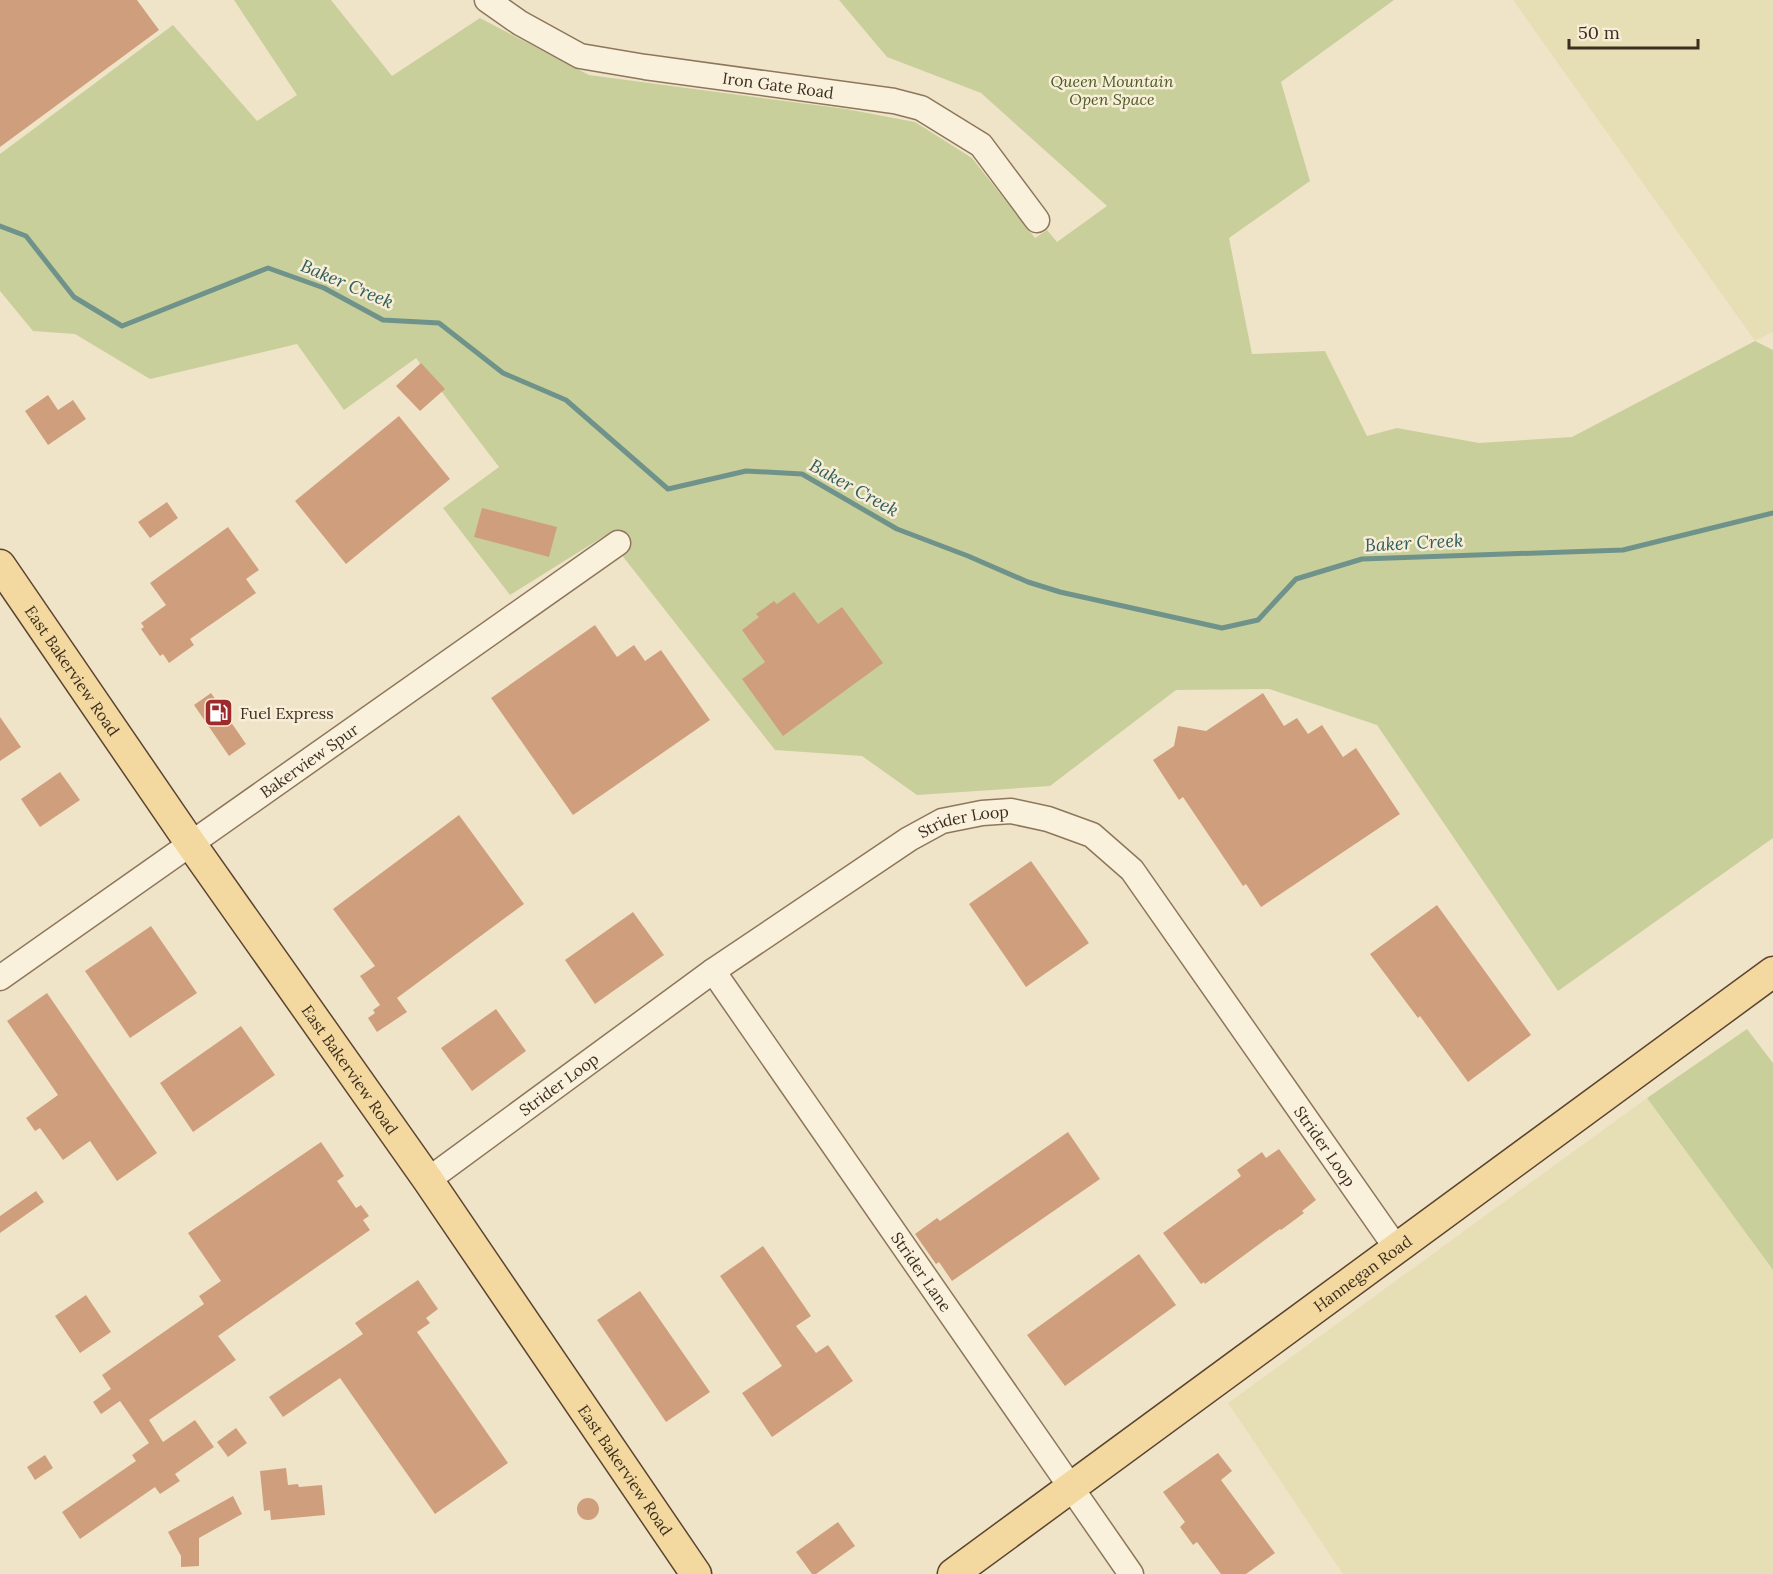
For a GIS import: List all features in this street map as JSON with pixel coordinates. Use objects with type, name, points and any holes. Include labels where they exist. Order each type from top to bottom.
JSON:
[{"type":"main road","name":"East Bakerview Road","points":[[0,565],[191,844],[428,1180],[696,1574]]},
{"type":"main road","name":"Hannegan Road","points":[[953,1574],[1773,972]]},
{"type":"street","name":"Iron Gate Road","points":[[487,0],[520,23],[580,56],[894,101],[921,108],[981,145],[1037,220]]},
{"type":"street","name":"Bakerview Spur","points":[[0,978],[618,543]]},
{"type":"street","name":"Strider Loop","points":[[428,1180],[713,971],[909,839],[942,821],[982,813],[1011,811],[1047,819],[1092,836],[1132,870],[1397,1249]]},
{"type":"street","name":"Strider Lane","points":[[713,971],[1131,1574]]},
{"type":"shaded area","points":[[1513,0],[1773,0],[1773,332],[1755,341]]},
{"type":"shaded area","points":[[1647,1098],[1773,1270],[1773,1574],[1343,1574],[1228,1403]]},
{"type":"green space","name":"Queen Mountain Open Space","points":[[234,0],[331,0],[392,76],[480,18],[589,75],[846,109],[915,122],[972,158],[1035,238],[1047,230],[1057,242],[1107,206],[981,93],[887,57],[839,0],[1394,0],[1281,82],[1310,181],[1229,238],[1252,354],[1325,351],[1367,436],[1397,428],[1479,443],[1572,437],[1755,341],[1773,350],[1773,838],[1558,991],[1377,725],[1269,689],[1176,690],[1050,786],[917,795],[862,756],[775,750],[606,535],[510,595],[443,508],[499,467],[416,358],[344,410],[297,344],[150,379],[75,334],[33,331],[0,291],[0,154],[173,25],[257,121],[297,95]]},
{"type":"green space","points":[[1747,1029],[1773,1063],[1773,1270],[1647,1098]]},
{"type":"building","points":[[0,0],[137,0],[159,30],[0,147]]},
{"type":"building","points":[[421,363],[445,389],[420,411],[396,386]]},
{"type":"building","points":[[48,395],[58,410],[73,400],[86,419],[48,445],[25,411]]},
{"type":"building","points":[[399,416],[450,479],[346,564],[295,501]]},
{"type":"building","points":[[167,502],[178,518],[150,538],[138,522]]},
{"type":"building","points":[[482,508],[557,527],[549,557],[474,537]]},
{"type":"building","points":[[228,527],[259,570],[246,579],[256,593],[190,639],[194,645],[169,663],[163,654],[160,656],[141,629],[144,627],[141,623],[166,605],[150,583]]},
{"type":"building","points":[[794,592],[818,624],[842,607],[883,663],[783,736],[742,679],[765,662],[742,630],[759,617],[756,614],[774,601],[777,604]]},
{"type":"building","points":[[595,625],[617,657],[634,645],[645,661],[661,650],[710,720],[573,815],[491,698]]},
{"type":"building","points":[[211,693],[246,744],[229,756],[194,705]]},
{"type":"building","points":[[1263,693],[1284,726],[1297,718],[1308,734],[1322,725],[1343,757],[1356,748],[1400,814],[1261,907],[1246,884],[1243,886],[1183,797],[1179,800],[1153,760],[1174,746],[1178,726],[1206,731]]},
{"type":"building","points":[[0,717],[21,747],[0,761]]},
{"type":"building","points":[[60,772],[80,800],[40,827],[21,799]]},
{"type":"building","points":[[459,815],[524,904],[397,998],[407,1012],[377,1032],[368,1018],[380,1005],[360,976],[375,966],[333,909]]},
{"type":"building","points":[[1031,861],[1089,943],[1026,987],[969,904]]},
{"type":"building","points":[[1437,905],[1531,1035],[1468,1082],[1420,1016],[1418,1018],[1370,954]]},
{"type":"building","points":[[633,912],[664,955],[595,1004],[565,960]]},
{"type":"building","points":[[151,926],[197,993],[130,1038],[85,971]]},
{"type":"building","points":[[47,993],[157,1153],[117,1181],[90,1141],[63,1160],[40,1128],[35,1131],[26,1118],[58,1095],[7,1021]]},
{"type":"building","points":[[496,1009],[526,1051],[472,1091],[441,1048]]},
{"type":"building","points":[[241,1026],[275,1075],[193,1132],[160,1083]]},
{"type":"building","points":[[1068,1132],[1100,1179],[952,1281],[939,1262],[936,1264],[915,1234],[937,1218],[940,1221]]},
{"type":"building","points":[[321,1142],[344,1176],[337,1181],[356,1208],[361,1205],[369,1216],[363,1220],[370,1230],[218,1336],[236,1360],[149,1420],[163,1442],[195,1420],[214,1447],[175,1474],[180,1481],[160,1494],[155,1487],[80,1539],[62,1512],[136,1461],[132,1455],[149,1443],[120,1401],[101,1414],[93,1402],[111,1389],[102,1375],[204,1304],[199,1296],[221,1281],[188,1233]]},
{"type":"building","points":[[1279,1149],[1316,1200],[1302,1211],[1304,1213],[1281,1230],[1205,1284],[1204,1282],[1201,1284],[1163,1233],[1241,1176],[1237,1170],[1262,1152],[1266,1158]]},
{"type":"building","points":[[36,1191],[44,1202],[0,1233],[0,1216]]},
{"type":"building","points":[[763,1246],[811,1316],[796,1326],[816,1353],[828,1345],[853,1381],[772,1437],[742,1393],[782,1366],[720,1276]]},
{"type":"building","points":[[1139,1254],[1176,1305],[1065,1386],[1027,1335]]},
{"type":"building","points":[[418,1280],[438,1309],[426,1318],[430,1323],[417,1332],[508,1463],[435,1514],[340,1378],[283,1417],[269,1397],[363,1334],[355,1323]]},
{"type":"building","points":[[640,1291],[710,1392],[666,1422],[597,1320]]},
{"type":"building","points":[[86,1295],[111,1332],[80,1353],[55,1316]]},
{"type":"building","points":[[236,1428],[247,1443],[228,1457],[217,1442]]},
{"type":"building","points":[[1218,1453],[1232,1471],[1221,1480],[1275,1553],[1246,1574],[1221,1574],[1197,1542],[1193,1545],[1180,1527],[1185,1522],[1163,1492]]},
{"type":"building","points":[[45,1455],[53,1468],[35,1480],[27,1467]]},
{"type":"building","points":[[286,1468],[288,1485],[298,1484],[299,1487],[322,1485],[325,1515],[271,1520],[270,1510],[264,1511],[260,1471]]},
{"type":"building","points":[[233,1496],[242,1514],[199,1538],[199,1566],[181,1567],[181,1556],[168,1532]]},
{"type":"building","points":[[588,1498],[598,1505],[599,1509],[592,1519],[588,1520],[578,1513],[577,1509],[584,1499]]},
{"type":"building","points":[[838,1522],[855,1546],[816,1574],[812,1574],[796,1552]]},
{"type":"waterway","name":"Baker Creek","points":[[0,226],[26,236],[74,297],[122,326],[268,268],[324,288],[383,320],[439,323],[503,373],[566,400],[668,489],[746,471],[802,474],[897,529],[1028,582],[1060,592],[1222,628],[1258,620],[1296,579],[1362,559],[1623,550],[1773,513]]},
{"type":"place","name":"Fuel Express","points":[[219,713]]}]
